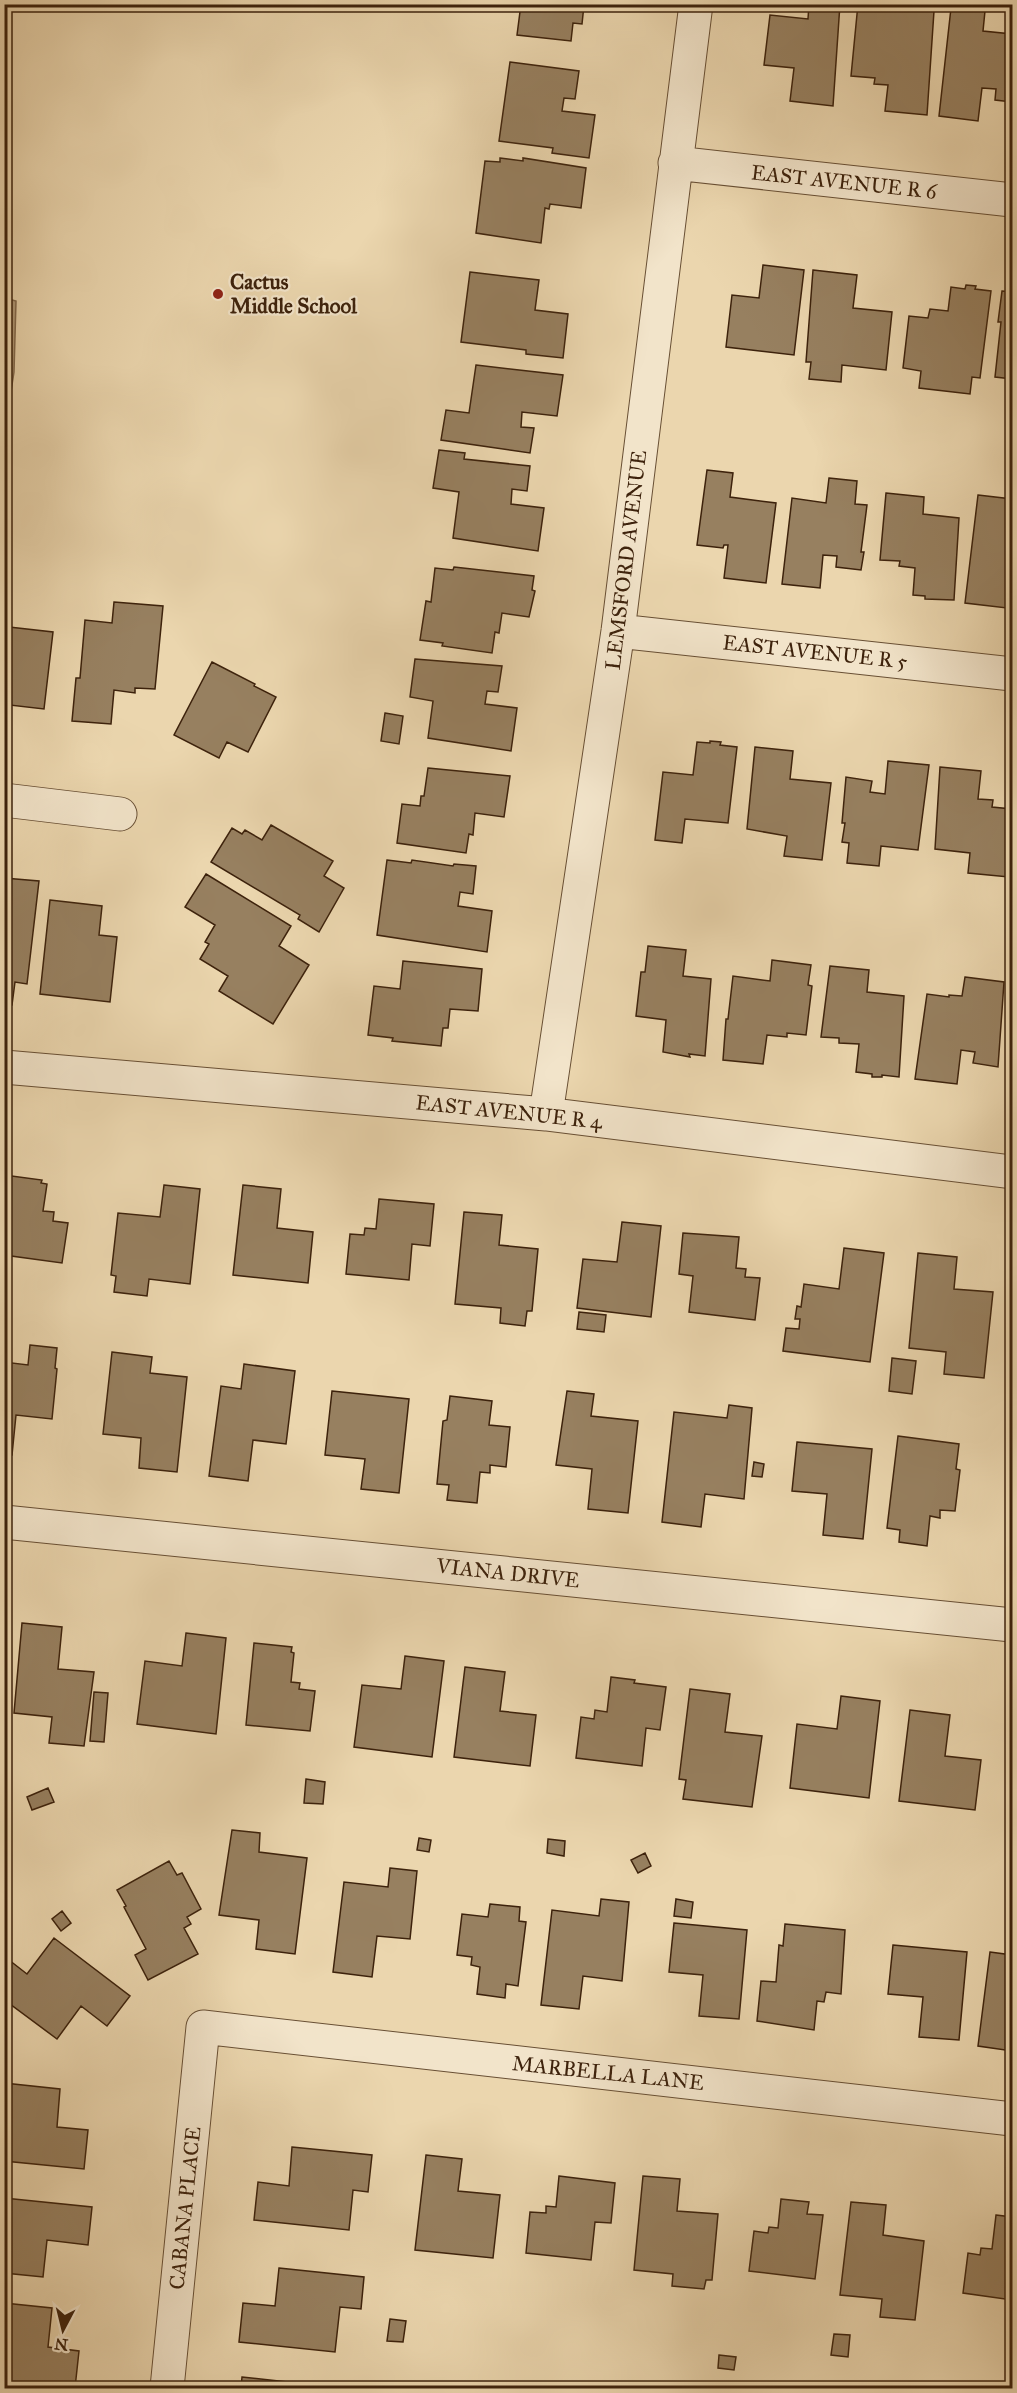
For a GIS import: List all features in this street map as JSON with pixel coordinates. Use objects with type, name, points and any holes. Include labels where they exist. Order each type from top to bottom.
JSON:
[{"type":"street","name":"LEMSFORD AVENUE","points":[[546,1114],[618,631],[696,4]]},
{"type":"street","name":"EAST AVENUE R 6","points":[[675,163],[1012,200]]},
{"type":"street","name":"EAST AVENUE R 5","points":[[618,631],[1012,674]]},
{"type":"street","points":[[4,800],[120,814]]},
{"type":"street","name":"EAST AVENUE R 4","points":[[4,1067],[546,1114],[1012,1172]]},
{"type":"street","name":"VIANA DRIVE","points":[[4,1521],[1012,1625]]},
{"type":"street","name":"MARBELLA LANE","points":[[203,2027],[1012,2119]]},
{"type":"street","name":"CABANA PLACE","points":[[167,2388],[203,2027]]},
{"type":"water","points":[[5,298],[16,301],[14,372],[5,430]]},
{"type":"building","points":[[521,4],[607,4],[607,8],[584,5],[582,24],[573,23],[571,41],[517,35]]},
{"type":"building","points":[[809,4],[840,4],[833,106],[790,101],[794,68],[764,65],[770,15],[808,19]]},
{"type":"building","points":[[858,4],[892,4],[892,7],[934,11],[927,115],[885,111],[888,85],[874,84],[875,78],[851,76]]},
{"type":"building","points":[[951,8],[985,11],[983,31],[1012,34],[1012,102],[995,100],[996,89],[982,88],[978,121],[939,116]]},
{"type":"building","points":[[510,62],[579,71],[575,99],[564,98],[562,111],[595,115],[589,158],[552,153],[553,148],[499,141]]},
{"type":"building","points":[[500,158],[523,161],[523,158],[586,168],[581,208],[550,204],[549,209],[545,208],[541,243],[476,233],[485,161],[500,162]]},
{"type":"building","points":[[763,265],[804,270],[794,355],[726,347],[732,295],[759,298]]},
{"type":"building","points":[[813,270],[857,275],[853,308],[892,312],[886,370],[842,365],[841,382],[809,379],[811,362],[806,362]]},
{"type":"building","points":[[470,272],[539,280],[535,310],[568,314],[563,358],[526,354],[526,350],[461,342]]},
{"type":"building","points":[[966,285],[991,291],[980,378],[972,377],[970,394],[919,388],[921,371],[903,368],[909,316],[928,318],[930,309],[948,311],[951,287],[965,289]]},
{"type":"building","points":[[1002,291],[1012,292],[1012,379],[995,377]]},
{"type":"building","points":[[476,365],[563,375],[557,416],[522,412],[521,427],[534,428],[530,453],[441,440],[446,410],[469,413]]},
{"type":"building","points":[[439,450],[465,453],[464,459],[530,466],[527,491],[512,489],[511,504],[544,508],[538,551],[453,538],[459,492],[433,488]]},
{"type":"building","points":[[707,470],[733,473],[730,497],[776,503],[766,583],[724,578],[728,545],[724,545],[723,548],[697,545]]},
{"type":"building","points":[[829,478],[857,481],[855,504],[867,505],[861,570],[836,567],[837,556],[823,555],[820,588],[782,584],[792,498],[826,503]]},
{"type":"building","points":[[886,493],[924,497],[923,514],[959,518],[954,600],[925,599],[925,596],[913,595],[915,568],[899,566],[900,561],[880,560]]},
{"type":"building","points":[[978,495],[1012,499],[1012,575],[1007,608],[965,603]]},
{"type":"building","points":[[454,567],[534,576],[532,590],[535,591],[529,617],[502,613],[499,633],[495,632],[492,653],[442,646],[443,643],[420,640],[426,601],[431,602],[435,568],[453,570]]},
{"type":"building","points":[[114,602],[163,606],[155,689],[135,688],[135,693],[114,690],[111,724],[72,721],[76,678],[80,678],[85,620],[112,623]]},
{"type":"building","points":[[9,627],[53,632],[44,709],[10,705],[9,714],[4,714],[4,642],[7,642]]},
{"type":"building","points":[[415,659],[502,666],[498,692],[487,691],[485,704],[517,708],[511,751],[428,738],[433,701],[410,697]]},
{"type":"building","points":[[212,662],[276,697],[248,752],[227,742],[219,758],[174,735]]},
{"type":"building","points":[[385,713],[403,716],[399,744],[381,741]]},
{"type":"building","points":[[710,741],[737,747],[728,823],[685,819],[682,843],[655,840],[663,772],[693,775],[697,742],[710,743]]},
{"type":"building","points":[[755,747],[793,751],[790,779],[831,783],[822,860],[784,856],[787,836],[747,829]]},
{"type":"building","points":[[888,761],[929,765],[918,850],[881,846],[879,866],[847,863],[849,843],[842,842],[845,823],[842,823],[846,777],[872,781],[870,792],[885,794]]},
{"type":"building","points":[[940,767],[981,771],[978,799],[993,800],[992,807],[1012,809],[1012,858],[1009,877],[968,873],[970,853],[935,849]]},
{"type":"building","points":[[428,768],[510,776],[504,817],[475,813],[473,835],[469,834],[466,853],[397,843],[402,804],[420,806],[421,796],[424,796]]},
{"type":"building","points":[[271,825],[333,861],[324,876],[344,888],[319,932],[298,919],[300,915],[211,862],[232,828],[242,834],[245,830],[262,840]]},
{"type":"building","points":[[387,860],[476,866],[473,894],[460,892],[458,906],[492,911],[487,952],[377,935]]},
{"type":"building","points":[[206,874],[291,926],[279,946],[309,965],[273,1024],[219,991],[228,976],[200,959],[209,944],[205,942],[215,925],[185,907]]},
{"type":"building","points":[[4,878],[39,881],[27,984],[15,982],[12,1005],[4,1004]]},
{"type":"building","points":[[50,900],[102,906],[99,935],[117,937],[110,1002],[40,994]]},
{"type":"building","points":[[648,946],[686,950],[683,976],[711,979],[705,1056],[689,1054],[690,1057],[663,1052],[666,1020],[636,1016],[641,972],[645,972]]},
{"type":"building","points":[[772,960],[811,965],[808,985],[812,986],[806,1035],[787,1033],[787,1037],[767,1035],[763,1064],[723,1060],[726,1019],[728,1019],[733,976],[770,981]]},
{"type":"building","points":[[403,961],[482,969],[478,1011],[450,1009],[448,1028],[443,1028],[441,1046],[392,1041],[393,1038],[368,1035],[374,986],[400,989]]},
{"type":"building","points":[[830,966],[869,970],[867,992],[904,996],[899,1077],[882,1075],[882,1077],[872,1077],[872,1074],[856,1072],[859,1044],[839,1043],[839,1038],[821,1037]]},
{"type":"building","points":[[965,977],[1004,982],[998,1067],[973,1063],[975,1052],[961,1050],[957,1084],[915,1079],[927,994],[962,996]]},
{"type":"building","points":[[4,1175],[42,1180],[41,1183],[47,1184],[43,1211],[54,1212],[53,1221],[68,1223],[62,1263],[4,1255]]},
{"type":"building","points":[[164,1185],[200,1189],[190,1284],[149,1279],[147,1296],[114,1292],[116,1276],[111,1275],[118,1213],[160,1217]]},
{"type":"building","points":[[243,1185],[281,1189],[277,1228],[313,1232],[308,1283],[233,1275]]},
{"type":"building","points":[[379,1199],[434,1204],[430,1246],[412,1244],[409,1280],[346,1274],[350,1234],[364,1235],[365,1228],[376,1229]]},
{"type":"building","points":[[464,1212],[502,1215],[499,1245],[538,1249],[532,1311],[527,1311],[525,1326],[500,1323],[501,1308],[455,1304]]},
{"type":"building","points":[[622,1222],[661,1226],[651,1317],[577,1308],[583,1259],[617,1262]]},
{"type":"building","points":[[683,1233],[739,1237],[736,1268],[746,1269],[745,1277],[760,1278],[755,1320],[689,1312],[693,1276],[679,1274]]},
{"type":"building","points":[[844,1248],[884,1253],[870,1362],[783,1351],[786,1328],[799,1329],[800,1319],[795,1319],[797,1306],[801,1307],[804,1284],[839,1289]]},
{"type":"building","points":[[918,1253],[957,1257],[954,1289],[993,1292],[984,1378],[944,1374],[946,1352],[909,1348]]},
{"type":"building","points":[[579,1312],[606,1315],[604,1332],[577,1329]]},
{"type":"building","points":[[30,1345],[57,1348],[52,1419],[16,1415],[12,1455],[4,1454],[4,1362],[28,1365]]},
{"type":"building","points":[[112,1352],[152,1357],[150,1373],[187,1377],[177,1472],[139,1468],[141,1438],[103,1434]]},
{"type":"building","points":[[892,1358],[916,1361],[912,1394],[889,1391]]},
{"type":"building","points":[[244,1364],[295,1371],[286,1444],[253,1440],[248,1481],[209,1476],[221,1386],[241,1389]]},
{"type":"building","points":[[332,1391],[409,1399],[399,1493],[361,1489],[365,1459],[325,1455]]},
{"type":"building","points":[[567,1391],[594,1394],[591,1416],[638,1421],[628,1513],[588,1509],[592,1469],[556,1465]]},
{"type":"building","points":[[450,1396],[492,1401],[489,1425],[510,1427],[506,1467],[490,1465],[490,1473],[480,1472],[477,1503],[447,1500],[449,1485],[437,1484],[443,1421],[447,1420]]},
{"type":"building","points":[[729,1405],[752,1408],[744,1499],[705,1494],[701,1527],[662,1522],[674,1412],[727,1418]]},
{"type":"building","points":[[898,1436],[959,1444],[956,1469],[960,1470],[955,1511],[940,1510],[940,1518],[930,1516],[927,1546],[899,1542],[900,1530],[887,1528]]},
{"type":"building","points":[[797,1442],[872,1449],[863,1539],[823,1535],[827,1494],[792,1491]]},
{"type":"building","points":[[754,1462],[764,1464],[762,1477],[752,1476]]},
{"type":"building","points":[[22,1623],[62,1627],[58,1669],[94,1672],[84,1746],[49,1743],[52,1717],[14,1713]]},
{"type":"building","points":[[186,1633],[226,1638],[216,1734],[137,1724],[145,1661],[182,1666]]},
{"type":"building","points":[[254,1643],[292,1647],[291,1652],[294,1653],[291,1682],[300,1683],[299,1689],[315,1691],[310,1731],[246,1725]]},
{"type":"building","points":[[405,1656],[444,1661],[432,1757],[354,1747],[362,1685],[401,1689]]},
{"type":"building","points":[[465,1667],[505,1672],[500,1711],[536,1715],[530,1766],[454,1757]]},
{"type":"building","points":[[611,1677],[666,1687],[660,1730],[646,1728],[642,1766],[576,1758],[581,1717],[594,1719],[595,1710],[607,1712]]},
{"type":"building","points":[[690,1689],[730,1694],[725,1732],[762,1736],[752,1807],[683,1799],[686,1780],[679,1779]]},
{"type":"building","points":[[94,1692],[108,1693],[104,1742],[90,1741]]},
{"type":"building","points":[[841,1696],[880,1701],[869,1798],[790,1788],[797,1724],[837,1729]]},
{"type":"building","points":[[910,1710],[950,1715],[945,1756],[981,1760],[975,1810],[899,1801]]},
{"type":"building","points":[[306,1779],[325,1782],[323,1804],[304,1803]]},
{"type":"building","points":[[48,1788],[54,1802],[32,1810],[27,1797]]},
{"type":"building","points":[[4,1796],[11,1797],[9,1815],[4,1814]]},
{"type":"building","points":[[232,1830],[260,1833],[259,1852],[307,1858],[295,1954],[256,1949],[259,1920],[219,1915]]},
{"type":"building","points":[[419,1838],[431,1840],[429,1852],[417,1850]]},
{"type":"building","points":[[548,1839],[565,1841],[564,1856],[547,1853]]},
{"type":"building","points":[[645,1853],[651,1866],[638,1873],[631,1860]]},
{"type":"building","points":[[169,1861],[177,1875],[182,1873],[201,1909],[187,1917],[191,1924],[184,1928],[198,1954],[148,1980],[135,1955],[146,1949],[117,1890]]},
{"type":"building","points":[[390,1868],[417,1871],[410,1939],[377,1936],[372,1977],[333,1972],[344,1882],[388,1887]]},
{"type":"building","points":[[601,1899],[629,1902],[622,1981],[583,1976],[579,2009],[541,2005],[552,1910],[599,1916]]},
{"type":"building","points":[[676,1899],[693,1902],[691,1918],[674,1916]]},
{"type":"building","points":[[490,1904],[520,1907],[519,1921],[526,1922],[518,1986],[506,1984],[505,1998],[477,1994],[480,1967],[471,1965],[472,1957],[457,1955],[462,1914],[488,1917]]},
{"type":"building","points":[[62,1911],[71,1923],[61,1931],[52,1919]]},
{"type":"building","points":[[674,1923],[747,1930],[739,2019],[699,2016],[703,1975],[669,1972]]},
{"type":"building","points":[[785,1924],[845,1930],[841,1994],[826,1992],[824,2002],[817,2001],[814,2030],[757,2021],[761,1981],[776,1982],[779,1945],[783,1946]]},
{"type":"building","points":[[54,1938],[130,1996],[107,2026],[81,2006],[57,2039],[6,2001],[8,1998],[4,1995],[4,1967],[9,1960],[27,1974]]},
{"type":"building","points":[[893,1945],[967,1952],[959,2040],[919,2037],[923,1997],[888,1994]]},
{"type":"building","points":[[990,1952],[1012,1955],[1012,2051],[978,2046]]},
{"type":"building","points":[[4,2083],[60,2089],[57,2127],[88,2130],[84,2169],[4,2161]]},
{"type":"building","points":[[292,2147],[372,2155],[368,2192],[353,2190],[349,2230],[254,2220],[258,2182],[289,2186]]},
{"type":"building","points":[[426,2155],[462,2159],[458,2191],[500,2195],[493,2258],[415,2250]]},
{"type":"building","points":[[559,2176],[615,2183],[611,2223],[595,2222],[591,2260],[526,2253],[530,2212],[546,2213],[546,2206],[556,2207]]},
{"type":"building","points":[[643,2176],[680,2179],[677,2211],[718,2214],[712,2280],[706,2280],[704,2289],[672,2286],[673,2274],[634,2270]]},
{"type":"building","points":[[4,2198],[92,2207],[88,2245],[47,2240],[43,2277],[4,2273]]},
{"type":"building","points":[[781,2199],[809,2202],[807,2214],[823,2215],[815,2279],[749,2271],[754,2231],[768,2233],[769,2227],[778,2228]]},
{"type":"building","points":[[851,2202],[886,2205],[883,2235],[924,2241],[915,2320],[880,2317],[882,2299],[840,2295]]},
{"type":"building","points":[[996,2215],[1012,2217],[1012,2300],[963,2293],[968,2253],[980,2255],[981,2248],[992,2249]]},
{"type":"building","points":[[279,2268],[364,2277],[361,2309],[340,2307],[335,2352],[239,2342],[243,2303],[275,2306]]},
{"type":"building","points":[[4,2303],[52,2308],[48,2347],[79,2351],[75,2388],[4,2381]]},
{"type":"building","points":[[390,2319],[406,2321],[403,2342],[387,2341]]},
{"type":"building","points":[[834,2334],[850,2335],[848,2357],[831,2355]]},
{"type":"building","points":[[719,2355],[736,2357],[734,2370],[718,2368]]},
{"type":"building","points":[[242,2377],[287,2382],[286,2388],[241,2388]]},
{"type":"place","name":"Cactus Middle School","points":[[218,294]]}]
